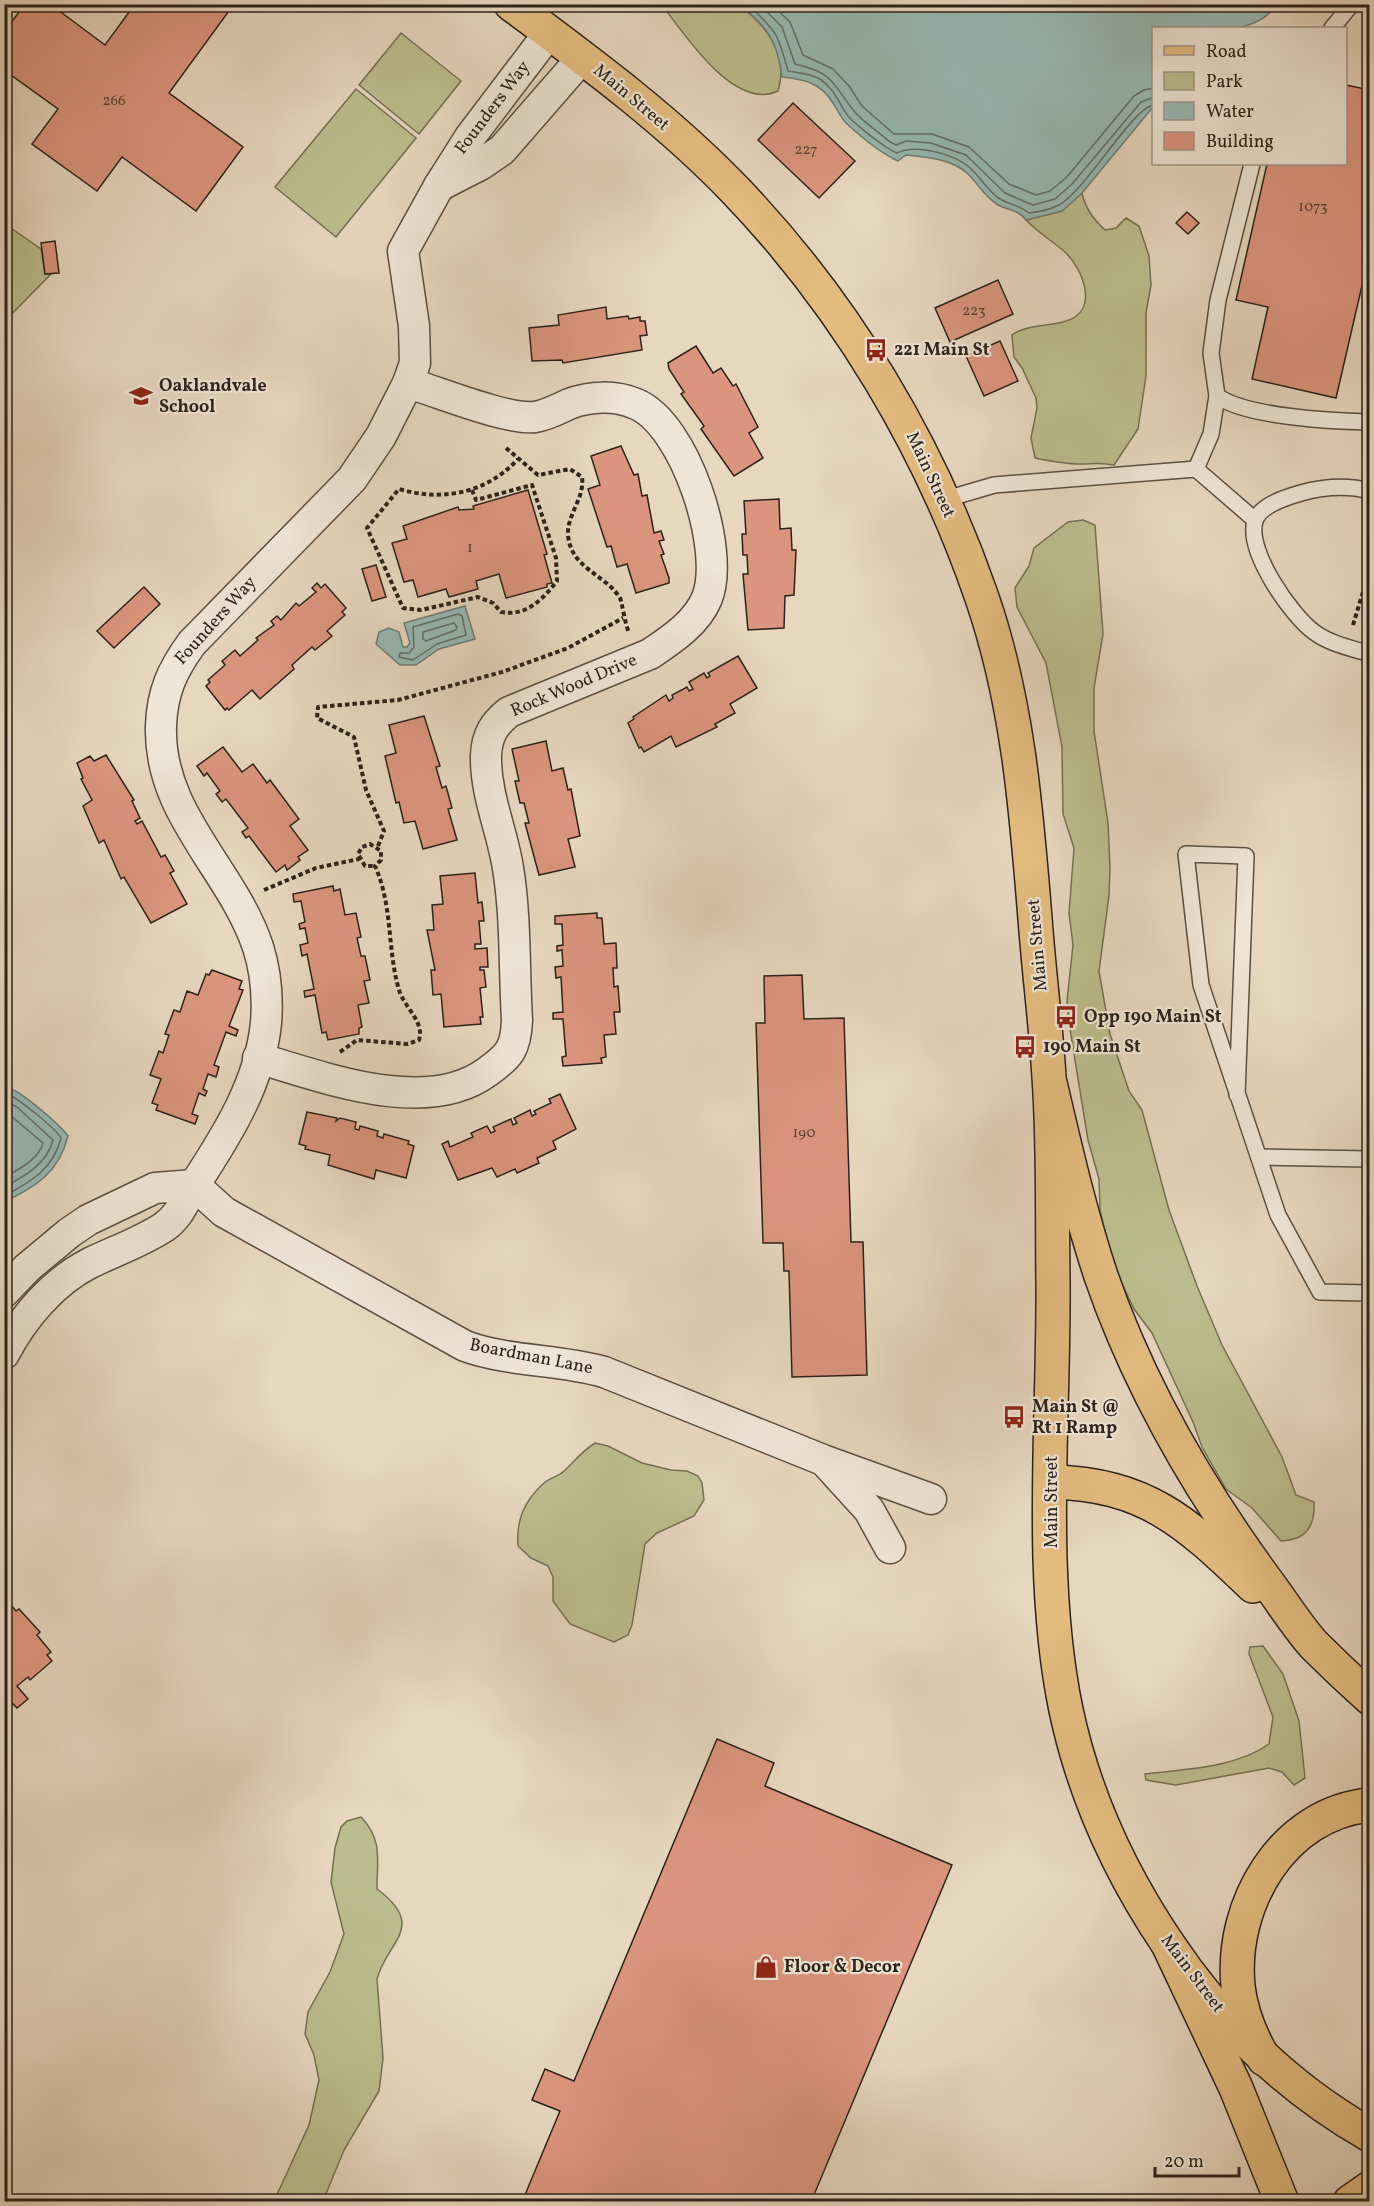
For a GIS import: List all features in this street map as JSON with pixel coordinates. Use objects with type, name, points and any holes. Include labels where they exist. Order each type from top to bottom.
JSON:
[{"type":"main road","name":"Main Street","points":[[511,4],[582,58],[688,146],[735,190],[820,290],[882,384],[917,443],[983,598],[1013,717],[1024,789],[1050,1083],[1053,1287],[1051,1482],[1054,1611],[1066,1708],[1092,1799],[1114,1853],[1168,1944],[1215,2006],[1264,2059],[1300,2091],[1370,2135]]},
{"type":"main road","points":[[1050,1083],[1101,1276],[1142,1376],[1195,1477],[1312,1643]]},
{"type":"main road","points":[[1051,1482],[1103,1486],[1157,1506],[1208,1545],[1370,1698]]},
{"type":"main road","points":[[1264,2059],[1246,2026],[1238,1984],[1241,1934],[1253,1893],[1269,1866],[1292,1839],[1319,1820],[1370,1805]]},
{"type":"main road","points":[[1168,1944],[1236,2088],[1282,2202]]},
{"type":"main road","points":[[1350,2202],[1370,2188]]},
{"type":"street","name":"Founders Way","points":[[4,1354],[45,1296],[88,1264],[164,1227],[182,1211],[194,1185],[227,1137],[258,1058],[266,1025],[267,984],[258,946],[236,902],[181,812],[166,773],[161,752],[160,733],[161,705],[167,684],[176,665],[192,643],[352,479],[381,436],[408,383],[415,363],[415,345],[403,251],[439,186],[470,137],[549,33]]},
{"type":"street","name":"Founders Way","points":[[439,186],[480,165],[502,150],[582,58]]},
{"type":"street","name":"Rock Wood Drive","points":[[258,1058],[338,1081],[415,1093],[438,1092],[477,1080],[511,1052],[516,1038],[517,1020],[509,876],[489,788],[486,754],[489,736],[496,722],[509,712],[640,658],[666,643],[694,619],[706,600],[712,582],[713,563],[708,534],[694,485],[674,439],[659,421],[638,404],[614,397],[589,398],[549,413],[522,417],[408,383]]},
{"type":"street","points":[[4,1292],[27,1268],[88,1220],[155,1188],[194,1185]]},
{"type":"street","name":"Boardman Lane","points":[[194,1185],[224,1212],[465,1346],[493,1354],[573,1364],[604,1371],[824,1461],[931,1500]]},
{"type":"street","name":"Boardman Lane","points":[[824,1461],[869,1510],[890,1548]]},
{"type":"lane","points":[[1333,27],[1352,4]]},
{"type":"lane","points":[[1196,469],[1211,434],[1217,396],[1211,353],[1218,300],[1252,165]]},
{"type":"lane","points":[[1217,396],[1237,406],[1261,411],[1341,422],[1370,422]]},
{"type":"lane","points":[[943,500],[994,485],[1196,469],[1255,520]]},
{"type":"lane","points":[[1370,491],[1350,487],[1310,490],[1268,507],[1255,520],[1255,536],[1273,582],[1288,607],[1312,631],[1334,643],[1370,654]]},
{"type":"lane","points":[[1237,1095],[1246,856],[1186,854],[1201,985],[1237,1095],[1278,1215],[1320,1292],[1370,1293]]},
{"type":"lane","points":[[1258,1157],[1370,1159]]},
{"type":"path","points":[[506,448],[538,475],[570,469],[582,477],[581,491],[570,521],[568,536],[581,565],[608,583],[622,601],[623,618],[640,658]]},
{"type":"path","points":[[472,490],[476,501],[532,484],[556,558],[557,581],[548,594],[528,609],[518,613],[501,612],[493,603],[478,597],[421,610],[403,608],[389,582],[367,528],[399,489],[423,495],[472,490],[494,481],[518,459]]},
{"type":"path","points":[[1353,625],[1370,569]]},
{"type":"path","points":[[378,846],[384,831],[366,790],[354,737],[317,718],[318,707],[398,700],[491,675],[568,648],[623,618]]},
{"type":"path","points":[[370,844],[378,846],[381,851],[381,860],[375,866],[365,867],[359,859],[362,847],[370,844]]},
{"type":"path","points":[[236,902],[306,872],[359,859]]},
{"type":"path","points":[[336,1054],[357,1040],[408,1044],[419,1040],[421,1035],[419,1023],[402,998],[397,983],[388,907],[382,882],[375,866]]},
{"type":"green space","points":[[737,4],[758,21],[773,42],[780,65],[781,78],[778,91],[761,94],[744,90],[727,80],[696,50],[662,5]]},
{"type":"green space","points":[[401,33],[461,81],[419,134],[359,85]]},
{"type":"green space","points":[[356,89],[416,138],[336,237],[275,187]]},
{"type":"green space","points":[[1082,193],[1085,204],[1105,230],[1116,228],[1126,218],[1139,226],[1149,256],[1151,285],[1146,313],[1146,376],[1138,429],[1114,465],[1080,464],[1035,458],[1031,438],[1037,408],[1036,398],[1022,368],[1014,357],[1012,335],[1031,327],[1066,321],[1076,316],[1082,309],[1085,290],[1083,280],[1073,261],[1026,220],[1062,211]]},
{"type":"green space","points":[[5,224],[41,249],[45,274],[51,274],[5,321]]},
{"type":"green space","points":[[1083,520],[1095,525],[1103,634],[1094,688],[1094,731],[1108,823],[1109,896],[1099,971],[1110,1034],[1129,1091],[1142,1110],[1169,1210],[1222,1345],[1282,1457],[1296,1495],[1314,1502],[1313,1518],[1308,1530],[1303,1535],[1290,1540],[1281,1541],[1252,1508],[1226,1489],[1202,1447],[1152,1333],[1134,1309],[1114,1267],[1100,1211],[1099,1179],[1088,1140],[1067,1001],[1073,945],[1069,913],[1074,848],[1063,814],[1062,747],[1046,663],[1017,607],[1015,588],[1029,566],[1034,548],[1068,522]]},
{"type":"green space","points":[[595,1443],[608,1446],[642,1463],[671,1470],[687,1471],[698,1476],[702,1483],[704,1500],[694,1516],[657,1533],[645,1544],[632,1625],[628,1635],[614,1642],[570,1624],[553,1601],[553,1577],[548,1566],[531,1558],[518,1546],[520,1519],[531,1497],[544,1483],[562,1473]]},
{"type":"green space","points":[[1263,1646],[1283,1674],[1299,1721],[1305,1778],[1294,1785],[1282,1772],[1269,1768],[1176,1785],[1146,1780],[1145,1774],[1225,1763],[1256,1752],[1269,1744],[1273,1717],[1249,1654],[1250,1647]]},
{"type":"green space","points":[[361,1817],[376,1842],[377,1889],[392,1902],[400,1914],[402,1924],[400,1934],[377,1979],[383,2058],[379,2091],[344,2150],[323,2201],[274,2201],[309,2125],[319,2080],[314,2055],[305,2034],[308,2012],[330,1972],[344,1934],[331,1882],[335,1848],[341,1827],[347,1821]]},
{"type":"water","points":[[738,5],[1276,5],[1266,16],[1240,27],[1152,27],[1152,108],[1082,193],[1062,211],[1026,220],[1017,212],[993,202],[968,174],[955,165],[906,155],[898,161],[870,144],[842,119],[823,91],[811,83],[782,77],[774,44],[764,27]]},
{"type":"water","points":[[465,606],[475,639],[439,649],[416,665],[400,665],[376,644],[379,632],[389,628],[399,632],[403,647],[407,647],[410,643],[404,623]]},
{"type":"water","points":[[5,1087],[28,1100],[68,1136],[58,1160],[45,1177],[5,1202]]},
{"type":"building","points":[[25,4],[50,4],[105,45],[135,4],[234,4],[169,93],[243,147],[196,211],[122,157],[97,191],[32,144],[58,109],[4,70],[4,32]]},
{"type":"building","points":[[1347,85],[1370,90],[1370,251],[1336,398],[1252,379],[1268,307],[1236,300],[1267,165],[1347,165]]},
{"type":"building","points":[[793,103],[855,161],[819,198],[758,140]]},
{"type":"building","points":[[1187,212],[1199,223],[1188,234],[1176,223]]},
{"type":"building","points":[[55,241],[59,273],[45,274],[41,243]]},
{"type":"building","points":[[998,280],[1013,314],[950,342],[935,308]]},
{"type":"building","points":[[606,307],[607,319],[628,316],[629,319],[640,317],[640,321],[645,321],[647,335],[640,336],[642,350],[563,363],[562,360],[532,361],[529,328],[559,325],[558,315]]},
{"type":"building","points":[[1000,341],[1018,381],[984,396],[966,356]]},
{"type":"building","points":[[696,346],[713,373],[721,368],[733,386],[736,384],[758,427],[749,433],[763,458],[734,476],[701,429],[704,426],[681,394],[684,392],[669,369],[668,363]]},
{"type":"building","points":[[621,446],[634,475],[638,474],[642,496],[647,495],[654,533],[661,531],[664,540],[659,541],[664,554],[661,555],[669,578],[669,583],[636,593],[627,564],[617,567],[611,546],[607,547],[588,489],[600,485],[591,456]]},
{"type":"building","points":[[528,490],[547,554],[544,555],[552,583],[547,584],[547,587],[506,598],[499,574],[476,581],[478,589],[449,597],[446,589],[418,597],[413,580],[404,582],[392,543],[407,539],[403,526],[458,507],[459,510],[474,509],[473,506]]},
{"type":"building","points":[[779,499],[780,529],[791,528],[792,550],[796,550],[794,595],[785,596],[784,628],[748,630],[743,574],[748,574],[747,555],[743,555],[742,534],[746,534],[744,501]]},
{"type":"building","points":[[376,565],[386,597],[372,601],[362,569]]},
{"type":"building","points":[[317,583],[321,588],[325,584],[346,608],[342,612],[345,615],[327,631],[332,636],[315,650],[312,647],[292,665],[294,669],[260,699],[252,690],[229,710],[227,708],[225,710],[206,686],[210,682],[208,680],[225,665],[222,661],[235,650],[240,656],[258,640],[256,638],[274,625],[271,621],[277,616],[281,620],[296,603],[299,606],[316,592],[312,588]]},
{"type":"building","points":[[144,587],[160,604],[114,648],[97,631]]},
{"type":"building","points":[[738,656],[757,688],[730,704],[735,713],[715,724],[717,727],[676,747],[671,736],[644,752],[641,747],[639,748],[628,723],[634,719],[633,717],[666,695],[669,701],[673,698],[672,695],[687,687],[689,691],[693,689],[689,682],[704,673],[707,678],[710,676],[708,673]]},
{"type":"building","points":[[424,716],[440,766],[436,767],[442,788],[446,786],[452,808],[448,809],[457,840],[423,849],[415,821],[404,823],[399,802],[396,803],[385,756],[396,753],[389,725]]},
{"type":"building","points":[[546,741],[552,771],[563,768],[568,790],[571,789],[580,836],[568,839],[575,867],[539,875],[525,823],[529,823],[524,803],[520,803],[515,781],[519,781],[512,749]]},
{"type":"building","points":[[223,747],[242,772],[253,764],[267,783],[270,780],[299,819],[290,826],[308,850],[298,857],[300,860],[287,870],[285,865],[276,872],[249,836],[246,838],[242,832],[248,828],[226,799],[222,802],[216,794],[220,791],[207,773],[204,776],[197,766]]},
{"type":"building","points":[[106,755],[134,800],[132,801],[140,818],[135,821],[137,824],[142,821],[161,857],[165,855],[174,871],[170,873],[187,904],[151,923],[124,877],[121,879],[104,840],[99,843],[83,806],[92,800],[81,779],[83,778],[77,763],[90,756],[94,761]]},
{"type":"building","points":[[475,873],[478,903],[482,902],[484,921],[479,921],[481,944],[475,944],[475,949],[487,948],[488,967],[480,967],[480,970],[484,970],[486,987],[480,988],[483,1017],[480,1017],[481,1024],[444,1027],[441,994],[433,995],[431,970],[435,970],[427,930],[434,930],[432,905],[443,904],[440,876]]},
{"type":"building","points":[[333,886],[334,891],[340,889],[345,915],[356,913],[361,937],[357,938],[361,956],[365,956],[370,980],[364,981],[369,1003],[358,1005],[362,1027],[359,1028],[359,1034],[328,1040],[326,1032],[322,1033],[315,995],[305,997],[304,991],[314,989],[307,954],[302,956],[300,945],[308,943],[305,928],[300,929],[299,924],[305,922],[301,901],[294,902],[293,894]]},
{"type":"building","points":[[597,913],[597,918],[602,918],[604,944],[616,943],[617,968],[613,968],[614,987],[618,986],[620,1012],[614,1012],[616,1034],[604,1035],[606,1057],[601,1058],[602,1063],[563,1066],[562,1057],[566,1056],[563,1019],[553,1019],[553,1013],[563,1012],[561,977],[556,978],[555,967],[563,966],[562,950],[557,951],[557,946],[563,945],[562,924],[555,924],[555,916]]},
{"type":"building","points":[[212,970],[242,981],[239,989],[243,990],[229,1026],[238,1030],[236,1036],[226,1032],[214,1065],[219,1067],[216,1077],[208,1074],[203,1089],[207,1091],[205,1096],[199,1093],[192,1114],[198,1116],[195,1124],[156,1110],[158,1105],[152,1103],[161,1079],[150,1075],[159,1051],[163,1053],[169,1035],[165,1034],[174,1010],[180,1012],[187,991],[198,995],[206,974],[209,975]]},
{"type":"building","points":[[802,975],[804,1019],[844,1018],[851,1242],[863,1242],[867,1375],[792,1377],[789,1271],[784,1271],[783,1243],[763,1243],[756,1023],[765,1023],[764,976]]},
{"type":"building","points":[[560,1094],[576,1129],[553,1141],[556,1149],[537,1158],[539,1163],[517,1173],[515,1169],[497,1177],[492,1168],[458,1180],[442,1144],[448,1141],[450,1147],[473,1137],[471,1133],[487,1126],[491,1133],[495,1131],[493,1127],[511,1119],[513,1125],[517,1123],[514,1118],[530,1110],[532,1116],[536,1114],[534,1111],[551,1103],[549,1099]]},
{"type":"building","points":[[307,1112],[337,1118],[336,1121],[340,1118],[356,1122],[355,1129],[359,1130],[360,1126],[378,1131],[377,1136],[383,1138],[384,1134],[409,1141],[408,1144],[414,1146],[406,1178],[376,1170],[374,1179],[328,1165],[330,1155],[305,1149],[306,1146],[299,1144]]},
{"type":"building","points":[[4,1597],[16,1611],[19,1609],[40,1632],[37,1635],[51,1652],[47,1655],[52,1661],[30,1680],[28,1677],[17,1686],[28,1699],[17,1708],[4,1695]]},
{"type":"building","name":"Floor & Decor","points":[[717,1739],[774,1763],[765,1786],[952,1865],[811,2202],[522,2202],[560,2111],[532,2100],[545,2069],[574,2081]]},
{"type":"place","name":"221 Main St","points":[[876,350]]},
{"type":"place","name":"Oaklandvale School","points":[[141,396]]},
{"type":"place","name":"Opp 190 Main St","points":[[1066,1017]]},
{"type":"place","name":"190 Main St","points":[[1025,1047]]},
{"type":"place","name":"Main St @ Rt 1 Ramp","points":[[1014,1417]]},
{"type":"place","name":"Floor & Decor","points":[[766,1967]]}]
